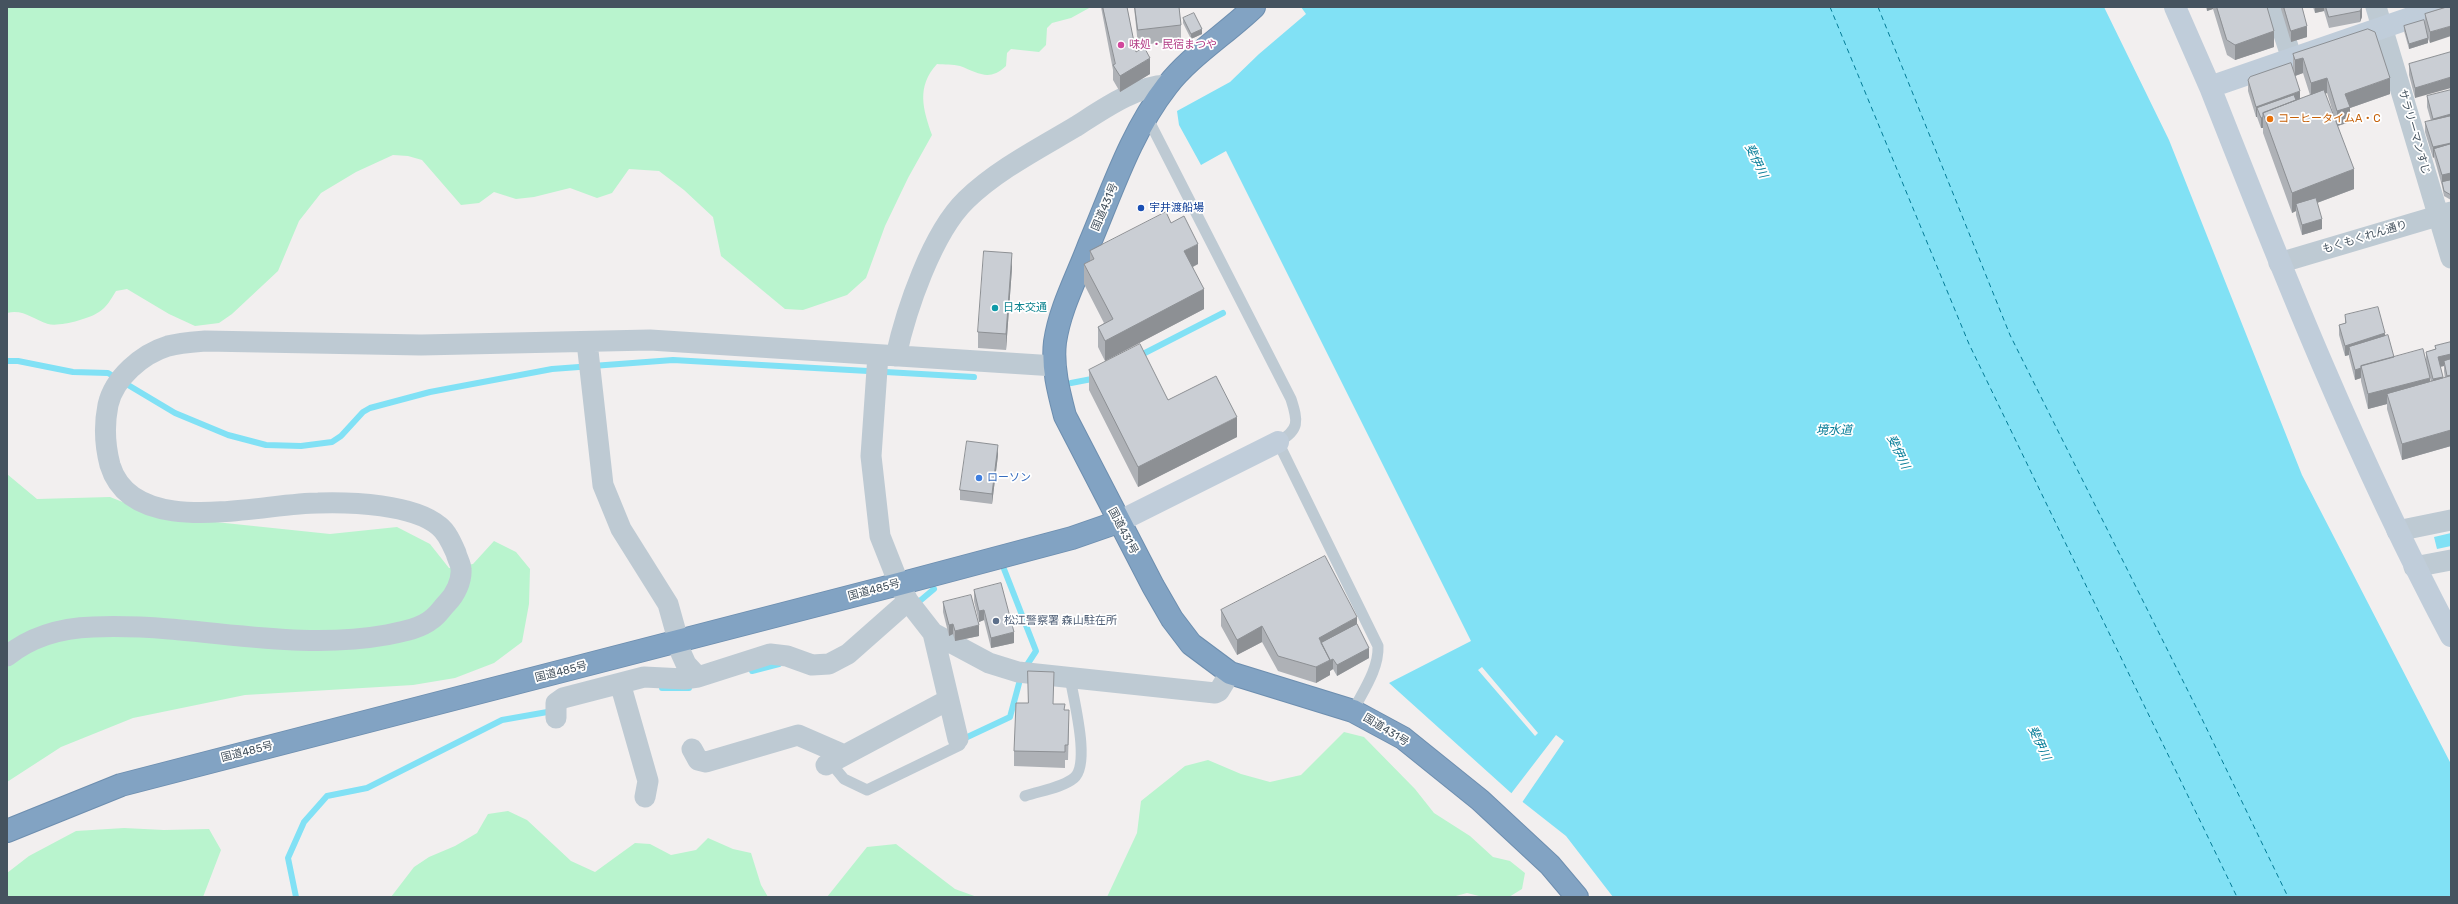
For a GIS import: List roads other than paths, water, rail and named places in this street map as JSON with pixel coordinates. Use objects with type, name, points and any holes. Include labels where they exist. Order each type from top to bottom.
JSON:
[{"type":"highway","name":"国道431号","points":[[1254,7],[1229,31],[1183,67],[1167,85],[1146,116],[1122,167],[1062,313],[1055,343],[1055,366],[1058,391],[1065,416],[1118,522],[1172,618],[1190,644],[1230,673],[1354,711],[1403,738],[1480,800],[1550,865],[1577,897]]},
{"type":"highway","name":"国道485号","points":[[7,831],[121,784],[907,599],[1118,522]]},
{"type":"street","points":[[2175,7],[2210,87],[2279,263],[2337,399],[2414,567],[2451,636]]},
{"type":"street","points":[[2275,7],[2292,59]]},
{"type":"street","name":"サラリーマンすじ","points":[[2376,7],[2445,213],[2451,258]]},
{"type":"street","points":[[2210,87],[2442,7]]},
{"type":"street","points":[[1167,85],[1151,86],[1100,111],[1003,172],[966,200],[947,225],[922,271],[903,323],[881,364],[871,456],[880,536],[907,599],[933,633],[989,663],[1018,672],[1215,693],[1219,691],[1230,673]]},
{"type":"street","name":"もくもくれん通り","points":[[2279,263],[2445,213]]},
{"type":"street","points":[[7,656],[22,644],[44,634],[90,627],[166,628],[310,642],[361,639],[408,631],[432,620],[451,598],[458,585],[461,568],[452,543],[441,527],[421,514],[390,507],[318,503],[197,514],[165,510],[134,498],[116,482],[106,444],[109,401],[121,380],[137,363],[158,350],[170,345],[205,341],[421,345],[589,357],[650,340],[881,364],[1055,366]]},
{"type":"street","points":[[589,357],[600,474],[608,502],[621,529],[668,604],[675,629]]},
{"type":"street","points":[[1118,522],[1278,442]]},
{"type":"street","points":[[2397,531],[2451,520]]},
{"type":"street","points":[[2414,567],[2451,560]]},
{"type":"street","points":[[556,718],[556,703],[563,698],[644,677],[684,679],[698,677],[770,654],[787,656],[812,665],[829,664],[848,654],[907,599]]},
{"type":"street","points":[[933,633],[959,742]]},
{"type":"street","points":[[681,653],[686,664],[698,677]]},
{"type":"street","points":[[620,683],[648,781],[645,797]]},
{"type":"street","points":[[692,749],[698,760],[706,762],[798,735],[833,761],[948,700]]},
{"type":"lane","points":[[1146,116],[1291,399],[1296,419],[1295,427],[1290,435],[1278,442],[1378,646],[1378,656],[1375,668],[1354,711]]},
{"type":"lane","points":[[1025,796],[1073,779],[1079,772],[1081,747],[1070,677]]},
{"type":"lane","points":[[833,761],[844,779],[867,790],[959,742]]},
{"type":"water","name":"境水道","points":[[1301,7],[2104,7],[2169,140],[2302,475],[2451,764],[2451,897],[1613,897],[1566,836],[1510,792],[1389,683],[1471,641],[1226,151],[1201,165],[1179,125],[1177,111],[1230,82],[1259,54],[1306,14]]},
{"type":"water","points":[[2451,533],[2451,546],[2437,549],[2434,537]]},
{"type":"waterway","points":[[1139,356],[1223,313]]},
{"type":"waterway","points":[[7,361],[18,361],[73,372],[108,373],[175,413],[228,435],[266,445],[301,446],[332,442],[341,436],[363,412],[370,408],[430,392],[552,369],[673,360],[974,377]]},
{"type":"waterway","points":[[1071,383],[1097,378]]},
{"type":"waterway","points":[[1004,569],[1036,651],[1025,668]]},
{"type":"waterway","points":[[915,605],[934,589]]},
{"type":"waterway","points":[[752,671],[779,664]]},
{"type":"waterway","points":[[961,740],[1010,717],[1021,676]]},
{"type":"waterway","points":[[662,688],[689,688]]},
{"type":"waterway","points":[[296,897],[288,858],[304,822],[327,796],[367,788],[502,720],[553,711]]},
{"type":"place","name":"味処・民宿まつや","points":[[1121,45]]},
{"type":"place","name":"コーヒータイムA・C","points":[[2270,119]]},
{"type":"place","name":"宇井渡船場","points":[[1141,208]]},
{"type":"place","name":"日本交通","points":[[995,308]]},
{"type":"place","name":"ローソン","points":[[979,478]]},
{"type":"place","name":"松江警察署 森山駐在所","points":[[996,621]]},
{"type":"water label","name":"斐伊川","points":[[1756,161]]},
{"type":"water label","name":"斐伊川","points":[[1898,452]]},
{"type":"water label","name":"斐伊川","points":[[2039,743]]}]
